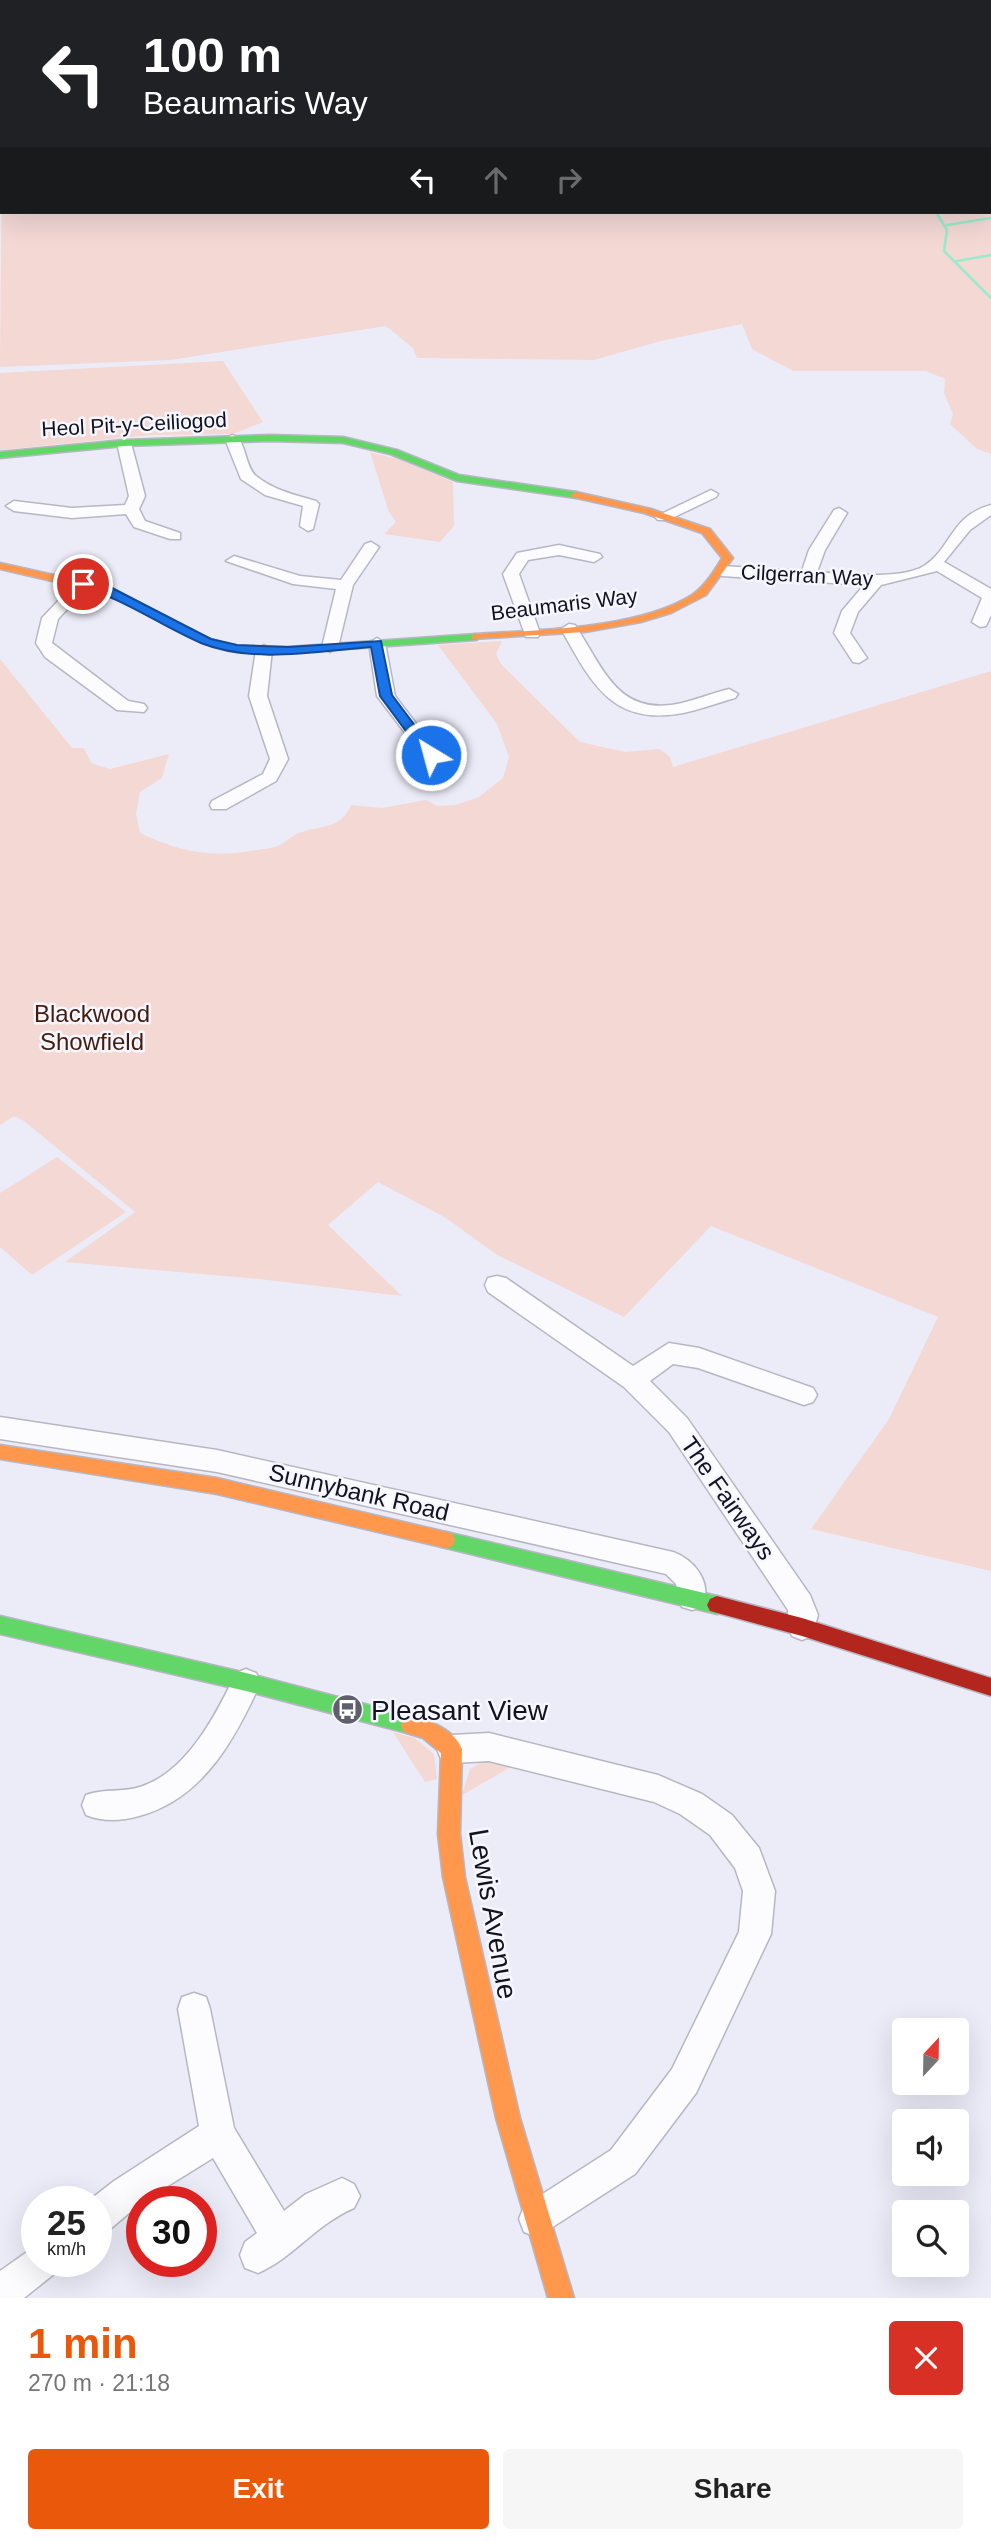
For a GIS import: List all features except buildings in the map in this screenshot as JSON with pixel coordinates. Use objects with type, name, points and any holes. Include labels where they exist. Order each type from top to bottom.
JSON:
[{"type":"street","name":"Heol Pit-y-Ceiliogod","points":[[0,455],[124,443],[270,438],[343,440],[393,452],[429,469],[457,478],[558,491],[663,517]]},
{"type":"street","points":[[232,439],[246,476],[270,492],[312,504],[308,526]]},
{"type":"street","points":[[124,443],[137,496],[131,509]]},
{"type":"street","points":[[663,517],[710,494]]},
{"type":"street","points":[[26,505],[89,513],[131,509]]},
{"type":"street","points":[[131,509],[139,524],[175,536]]},
{"type":"street","points":[[980,621],[991,596],[936,564],[962,528],[979,513],[991,510]]},
{"type":"street","points":[[808,577],[817,550],[838,513]]},
{"type":"street","points":[[663,517],[706,531],[728,558],[722,571]]},
{"type":"street","points":[[512,540],[532,555]]},
{"type":"street","points":[[330,647],[345,585],[371,547]]},
{"type":"street","points":[[533,633],[512,574],[523,556],[559,550],[594,556]]},
{"type":"street","points":[[234,561],[299,581],[345,585]]},
{"type":"street","name":"Cilgerran Way","points":[[722,571],[876,581],[929,570],[936,564]]},
{"type":"street","name":"Beaumaris Way","points":[[0,566],[108,590],[206,641],[237,649],[264,650],[533,633],[618,622],[680,605],[712,584],[722,571]]},
{"type":"street","points":[[859,658],[842,633],[850,611],[876,581]]},
{"type":"street","points":[[83,584],[50,618],[44,643],[51,653],[124,710]]},
{"type":"street","points":[[569,629],[606,689],[625,704],[660,710],[691,706],[707,695],[729,694]]},
{"type":"street","points":[[377,643],[386,696],[431,755],[433,776]]},
{"type":"street","points":[[219,805],[248,798],[270,777],[279,759],[256,698],[258,669],[264,650]]},
{"type":"street","name":"The Fairways","points":[[497,1285],[633,1380],[678,1425],[800,1604],[804,1615],[802,1627]]},
{"type":"street","points":[[633,1380],[670,1353],[698,1358],[804,1395]]},
{"type":"street","name":"Sunnybank Road","points":[[0,1428],[230,1464],[673,1564],[686,1572],[692,1585],[692,1598]]},
{"type":"street","name":"Sunnybank Road","points":[[0,1452],[217,1486],[692,1598],[802,1627],[991,1687]]},
{"type":"street","points":[[0,1625],[246,1682],[429,1730],[452,1749],[489,1747],[658,1789],[691,1804],[721,1825],[748,1859],[760,1891],[755,1934],[684,2081],[623,2162],[537,2219]]},
{"type":"street","points":[[97,1805],[116,1808],[167,1789],[207,1753],[226,1727],[246,1682]]},
{"type":"street","name":"Lewis Avenue","points":[[452,1749],[454,1767],[449,1834],[454,1877],[508,2118],[561,2298]]},
{"type":"street","points":[[194,2009],[218,2134],[269,2245],[318,2206],[342,2196]]},
{"type":"street","points":[[112,2204],[218,2134]]},
{"type":"street","points":[[0,2294],[21,2277]]},
{"type":"green space","points":[[1,214],[991,214],[991,454],[977,449],[950,424],[953,414],[944,393],[945,379],[926,371],[793,371],[752,349],[742,324],[661,341],[594,360],[417,358],[413,348],[386,326],[171,360],[0,367]]},
{"type":"green space","points":[[223,361],[263,422],[233,434],[151,435],[0,450],[0,373]]},
{"type":"green space","points":[[370,452],[401,460],[453,482],[454,526],[440,542],[384,534],[396,522],[389,512]]},
{"type":"green space","name":"Blackwood Showfield","points":[[502,641],[496,654],[501,664],[580,742],[625,752],[660,749],[670,757],[673,767],[991,671],[991,1571],[811,1529],[889,1419],[938,1317],[711,1226],[624,1317],[497,1255],[446,1218],[378,1182],[328,1225],[402,1296],[259,1279],[65,1262],[135,1212],[24,1121],[14,1116],[0,1125],[0,659],[72,748],[84,748],[91,763],[110,769],[169,754],[162,778],[140,792],[136,814],[140,833],[181,848],[221,854],[278,846],[299,833],[337,822],[351,805],[382,808],[426,800],[438,806],[455,805],[479,797],[503,778],[509,757],[497,724],[438,645]]},
{"type":"green space","points":[[57,1157],[126,1212],[32,1275],[0,1247],[0,1193]]},
{"type":"green space","points":[[393,1732],[415,1738],[434,1754],[437,1779],[425,1782]]},
{"type":"green space","points":[[491,1757],[518,1763],[462,1795],[470,1769]]},
{"type":"waterway","points":[[937,214],[947,230],[944,251],[991,298]]},
{"type":"waterway","points":[[947,225],[991,218]]},
{"type":"waterway","points":[[957,261],[991,255]]},
{"type":"traffic: fast","points":[[0,455],[124,443],[270,438],[343,440],[393,452],[457,478],[576,495]]},
{"type":"traffic: fast","points":[[183,629],[206,641],[237,649],[288,650],[476,637]]},
{"type":"traffic: fast","points":[[446,1540],[717,1605]]},
{"type":"traffic: fast","points":[[0,1625],[246,1682],[411,1725]]},
{"type":"traffic: slow","points":[[476,637],[585,628],[667,611],[702,593],[728,558],[706,531],[647,511],[576,495]]},
{"type":"traffic: slow","points":[[0,566],[108,590],[183,629]]},
{"type":"traffic: slow","points":[[0,1452],[217,1486],[446,1540]]},
{"type":"traffic: slow","points":[[411,1725],[429,1730],[452,1749],[449,1834],[454,1877],[508,2118],[561,2298]]},
{"type":"traffic: jam","points":[[717,1605],[802,1627],[991,1687]]},
{"type":"place","name":"Pleasant View","points":[[348,1710]]},
{"type":"route","points":[[83,584],[108,590],[206,641],[237,649],[288,650],[377,643],[386,696],[431,755]]}]
